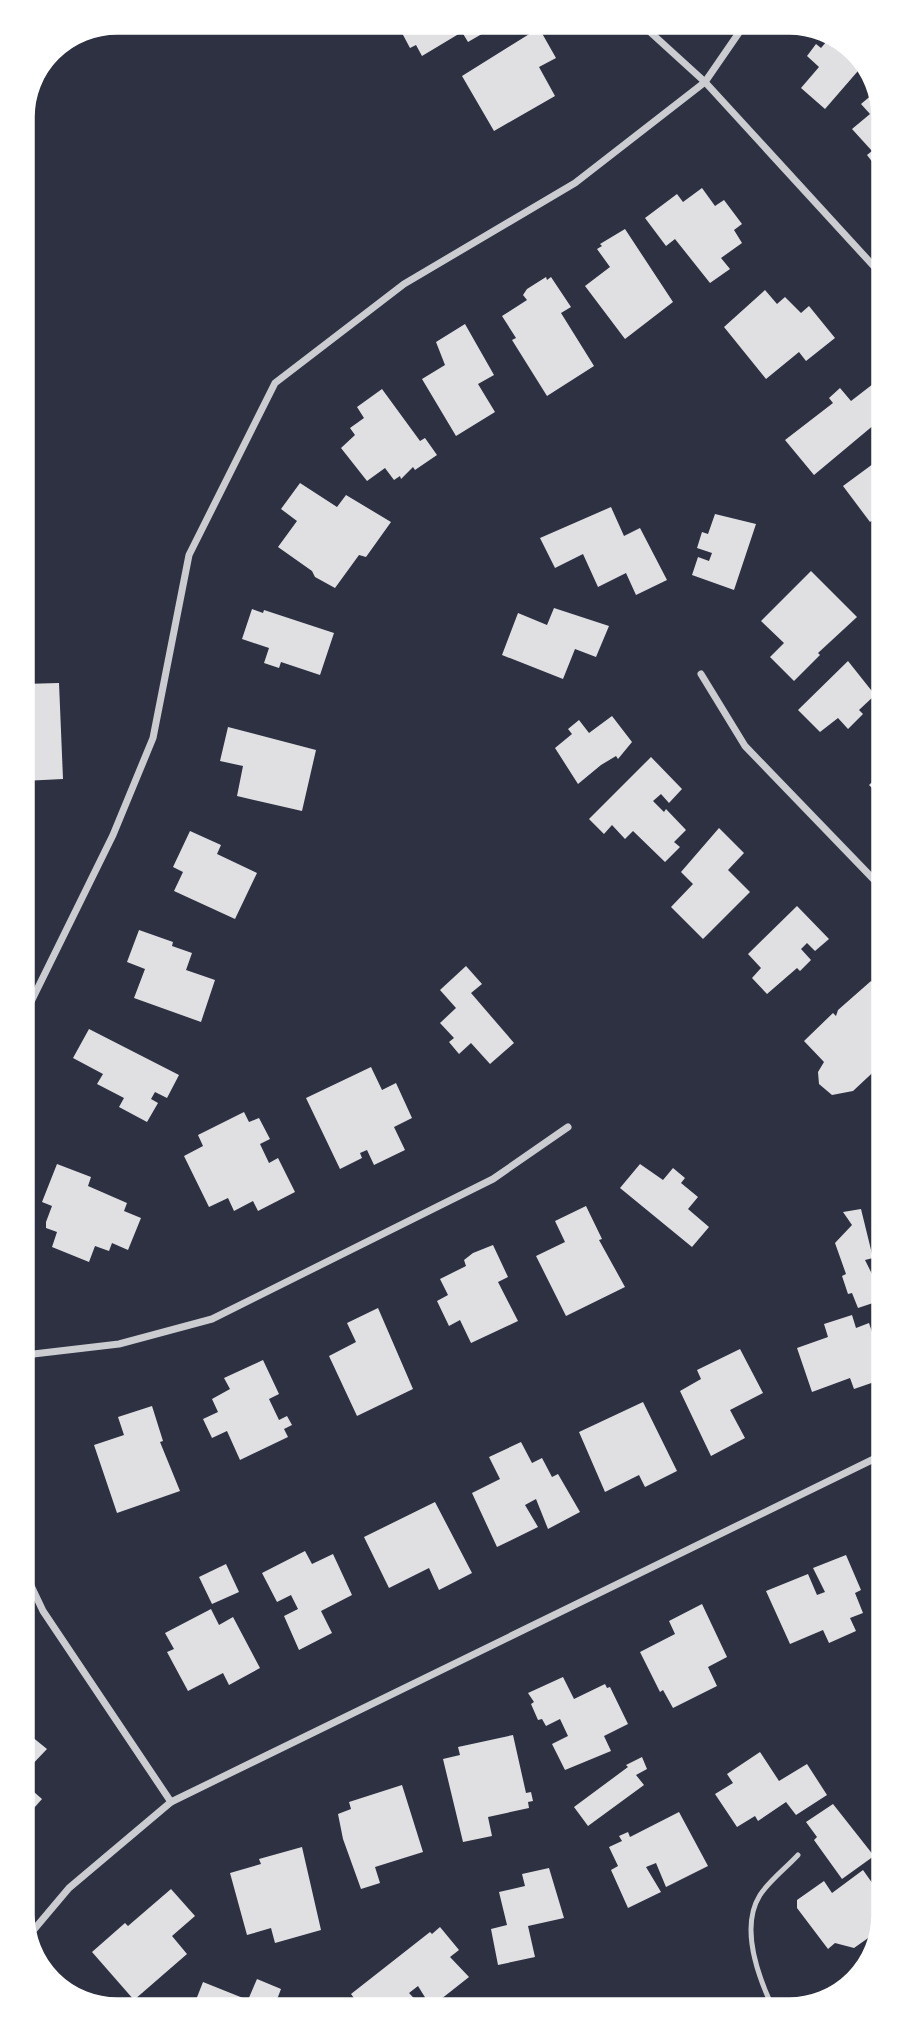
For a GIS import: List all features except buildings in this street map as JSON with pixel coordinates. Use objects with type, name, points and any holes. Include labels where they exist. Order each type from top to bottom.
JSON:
[{"type":"street","points":[[651,33],[705,82],[873,265]]},
{"type":"street","points":[[33,998],[108,845],[153,738],[190,555],[275,383],[404,284],[575,183],[705,82],[739,33]]},
{"type":"street","points":[[701,674],[745,746],[873,879]]},
{"type":"street","points":[[33,1353],[118,1344],[212,1319],[493,1179],[568,1127]]},
{"type":"street","points":[[35,1929],[69,1888],[171,1802],[873,1459]]},
{"type":"street","points":[[33,1590],[43,1611],[171,1802]]},
{"type":"lane","points":[[769,1999],[762,1984],[750,1937],[759,1896],[798,1855]]}]
